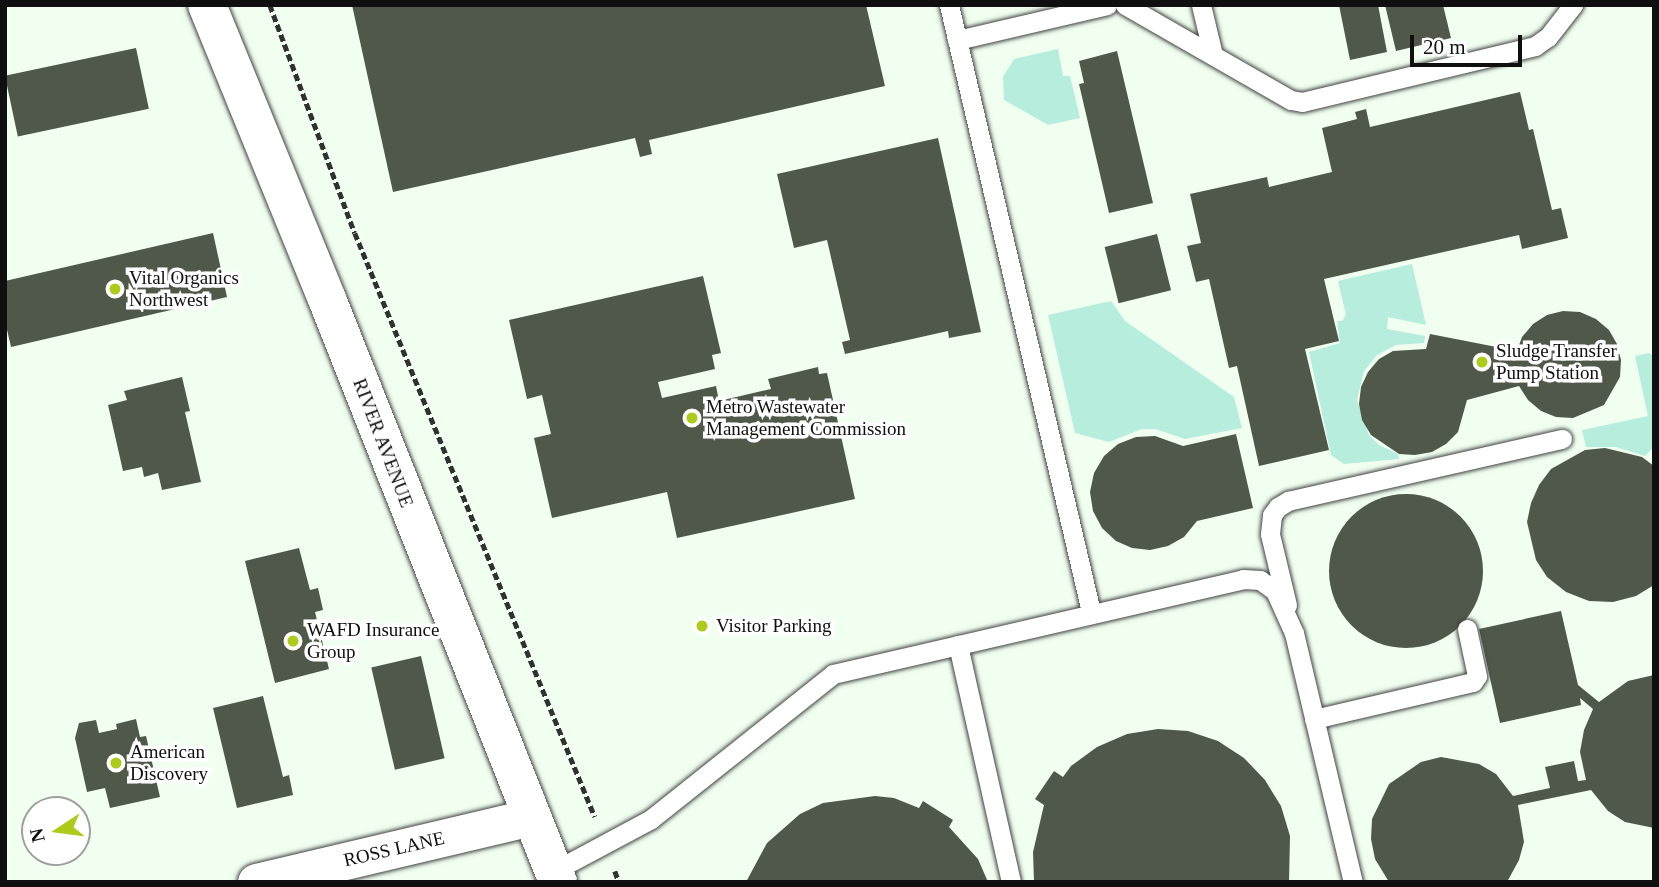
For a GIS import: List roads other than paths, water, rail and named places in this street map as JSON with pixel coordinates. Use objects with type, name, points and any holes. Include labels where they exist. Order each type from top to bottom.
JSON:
[{"type":"street","name":"RIVER AVENUE","points":[[207,5],[556,876]]},
{"type":"street","name":"ROSS LANE","points":[[257,882],[532,817]]},
{"type":"lane","points":[[949,5],[1091,612]]},
{"type":"lane","points":[[957,40],[1107,5]]},
{"type":"lane","points":[[1125,5],[1291,100],[1301,102],[1535,46],[1548,37],[1573,5]]},
{"type":"lane","points":[[1201,5],[1213,55]]},
{"type":"lane","points":[[1353,882],[1270,534],[1272,515],[1288,501],[1562,439]]},
{"type":"lane","points":[[1243,579],[1268,564],[1275,552]]},
{"type":"lane","points":[[556,876],[605,842],[651,819],[833,674],[1091,612],[1243,579],[1261,580],[1275,591],[1294,633]]},
{"type":"lane","points":[[1314,719],[1473,682],[1477,676],[1467,629]]},
{"type":"lane","points":[[958,645],[1011,882]]},
{"type":"place","name":"Vital Organics Northwest","points":[[115,289]]},
{"type":"place","name":"Sludge Transfer Pump Station","points":[[1482,362]]},
{"type":"place","name":"Metro Wastewater Management Commission","points":[[692,418]]},
{"type":"place","name":"Visitor Parking","points":[[702,626]]},
{"type":"place","name":"WAFD Insurance Group","points":[[293,641]]},
{"type":"place","name":"American Discovery","points":[[116,763]]}]
